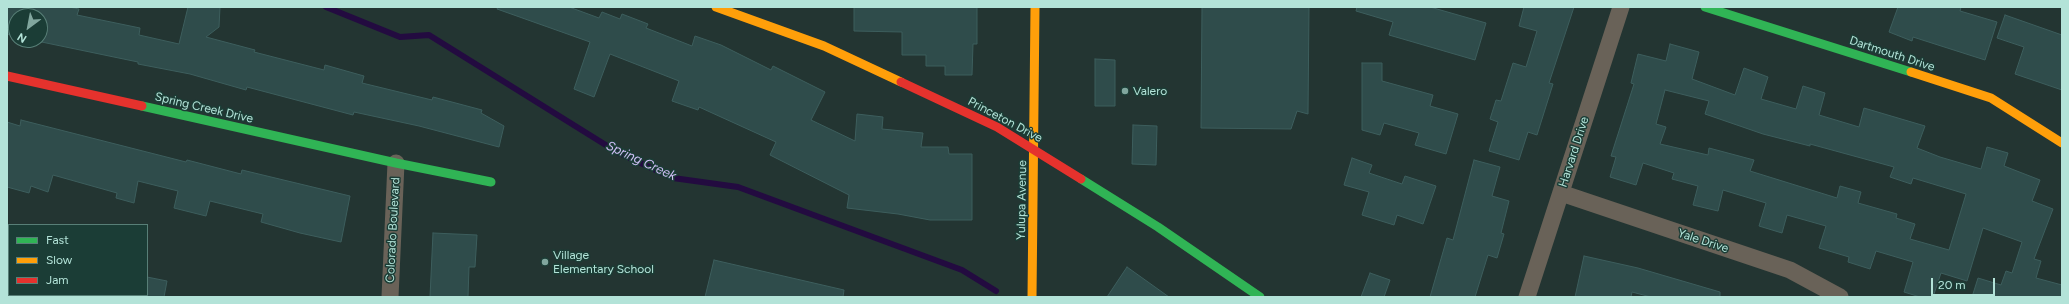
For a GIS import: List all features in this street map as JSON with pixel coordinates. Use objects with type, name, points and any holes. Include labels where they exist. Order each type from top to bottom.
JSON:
[{"type":"street","name":"Princeton Drive","points":[[717,7],[824,46],[997,127],[1158,227],[1260,297]]},
{"type":"street","name":"Yulupa Avenue","points":[[1032,297],[1035,7]]},
{"type":"street","name":"Harvard Drive","points":[[1527,297],[1620,7]]},
{"type":"street","name":"Dartmouth Drive","points":[[1706,7],[1990,98],[2062,143]]},
{"type":"street","name":"Spring Creek Drive","points":[[7,76],[396,163],[491,182]]},
{"type":"street","name":"Colorado Boulevard","points":[[390,297],[396,163]]},
{"type":"street","name":"Yale Drive","points":[[1561,193],[1790,270],[1840,297]]},
{"type":"building","points":[[7,7],[69,7],[79,9],[77,15],[140,28],[139,35],[179,44],[188,7],[220,7],[219,27],[206,37],[255,50],[254,52],[324,70],[325,65],[364,76],[362,83],[432,100],[433,97],[482,110],[481,113],[504,126],[499,147],[419,126],[354,112],[353,115],[247,87],[246,90],[190,74],[138,64],[138,62],[48,43],[48,8],[8,8],[7,34]]},
{"type":"building","points":[[498,7],[569,7],[599,18],[602,12],[620,19],[622,14],[648,24],[646,28],[692,46],[695,36],[721,45],[771,70],[773,66],[825,92],[811,120],[855,141],[857,114],[883,117],[882,129],[923,133],[921,147],[948,147],[949,154],[972,154],[972,220],[930,220],[898,214],[847,208],[849,195],[770,155],[776,142],[699,107],[698,110],[672,101],[679,81],[610,54],[594,97],[574,89],[590,42],[497,9]]},
{"type":"building","points":[[854,7],[977,7],[977,44],[973,44],[972,75],[945,75],[945,66],[926,66],[926,55],[902,55],[902,32],[854,31]]},
{"type":"building","points":[[1202,7],[1309,7],[1308,114],[1297,111],[1291,129],[1201,128]]},
{"type":"building","points":[[1357,7],[1430,7],[1486,23],[1475,60],[1389,35],[1393,22],[1356,11]]},
{"type":"building","points":[[1524,7],[1574,7],[1549,83],[1553,84],[1537,135],[1528,132],[1519,160],[1489,151],[1498,122],[1490,119],[1496,100],[1501,101],[1513,63],[1526,67],[1537,31],[1519,26]]},
{"type":"building","points":[[1898,7],[1961,7],[1960,11],[1997,22],[1985,60],[1913,37],[1912,41],[1889,32]]},
{"type":"building","points":[[2005,15],[2062,35],[2062,90],[2015,74],[2024,47],[1997,38]]},
{"type":"building","points":[[1670,44],[1699,52],[1692,79],[1735,95],[1744,68],[1768,77],[1761,99],[1796,109],[1803,86],[1825,93],[1819,115],[1859,127],[1864,108],[1925,126],[1917,148],[1940,157],[1981,169],[1987,147],[2008,153],[2004,166],[2040,180],[2032,201],[2053,209],[2034,259],[2041,261],[2036,278],[2062,285],[2062,297],[1972,297],[1978,278],[2001,285],[2006,271],[2012,273],[2022,242],[1983,228],[1967,281],[1941,273],[1933,297],[1920,297],[1904,292],[1913,262],[1876,251],[1870,269],[1848,262],[1849,257],[1819,248],[1826,226],[1787,215],[1782,233],[1759,226],[1766,203],[1723,190],[1718,211],[1693,205],[1698,186],[1672,179],[1674,173],[1643,163],[1636,185],[1610,177],[1616,157],[1611,156],[1634,84],[1631,83],[1638,54],[1666,61]],"holes":[[[1665,90],[1709,101],[1705,114],[1763,134],[1810,146],[1810,144],[1894,167],[1890,177],[1911,184],[1913,178],[1966,194],[1949,250],[1910,239],[1915,224],[1896,218],[1897,214],[1858,203],[1861,192],[1840,186],[1837,198],[1750,171],[1754,160],[1709,148],[1708,155],[1660,144],[1666,127],[1656,124]]]},
{"type":"building","points":[[1095,59],[1115,60],[1115,106],[1095,106]]},
{"type":"building","points":[[1362,63],[1382,63],[1382,81],[1433,95],[1430,106],[1458,114],[1446,154],[1415,145],[1419,133],[1384,123],[1380,135],[1362,130]]},
{"type":"building","points":[[21,120],[186,162],[187,160],[241,174],[242,170],[350,196],[341,242],[300,233],[261,222],[263,214],[210,201],[206,216],[174,208],[178,191],[138,181],[134,203],[116,198],[117,193],[53,175],[48,192],[31,186],[29,193],[7,187],[7,122],[20,126]]},
{"type":"building","points":[[1133,125],[1157,126],[1156,165],[1132,164]]},
{"type":"building","points":[[1352,158],[1372,165],[1369,173],[1402,184],[1405,176],[1436,186],[1423,224],[1397,215],[1394,225],[1362,215],[1369,192],[1344,185]]},
{"type":"building","points":[[1474,160],[1500,167],[1492,196],[1509,201],[1501,233],[1504,234],[1497,258],[1488,255],[1475,297],[1430,297],[1447,238],[1453,240]]},
{"type":"building","points":[[433,233],[477,235],[475,267],[469,267],[468,297],[430,297]]},
{"type":"building","points":[[1584,256],[1638,268],[1720,292],[1720,297],[1651,297],[1632,292],[1631,297],[1575,297]]},
{"type":"building","points":[[714,260],[844,290],[843,297],[705,297]]},
{"type":"building","points":[[1127,267],[1169,297],[1107,297]]},
{"type":"building","points":[[1370,273],[1390,280],[1384,297],[1361,297]]},
{"type":"building","points":[[148,277],[167,281],[164,297],[147,297]]},
{"type":"waterway","name":"Spring Creek","points":[[326,7],[400,37],[429,35],[617,152],[673,178],[738,187],[962,270],[996,291]]},
{"type":"traffic: fast","points":[[1705,7],[1911,72]]},
{"type":"traffic: fast","points":[[142,106],[396,163],[491,182]]},
{"type":"traffic: fast","points":[[1081,179],[1158,227],[1260,297]]},
{"type":"traffic: slow","points":[[716,7],[824,46],[901,82]]},
{"type":"traffic: slow","points":[[1032,297],[1035,7]]},
{"type":"traffic: slow","points":[[1911,72],[1991,98],[2062,143]]},
{"type":"traffic: jam","points":[[7,76],[142,106]]},
{"type":"traffic: jam","points":[[901,82],[997,127],[1081,179]]},
{"type":"place","name":"Valero","points":[[1125,91]]},
{"type":"place","name":"Village Elementary School","points":[[545,262]]}]
